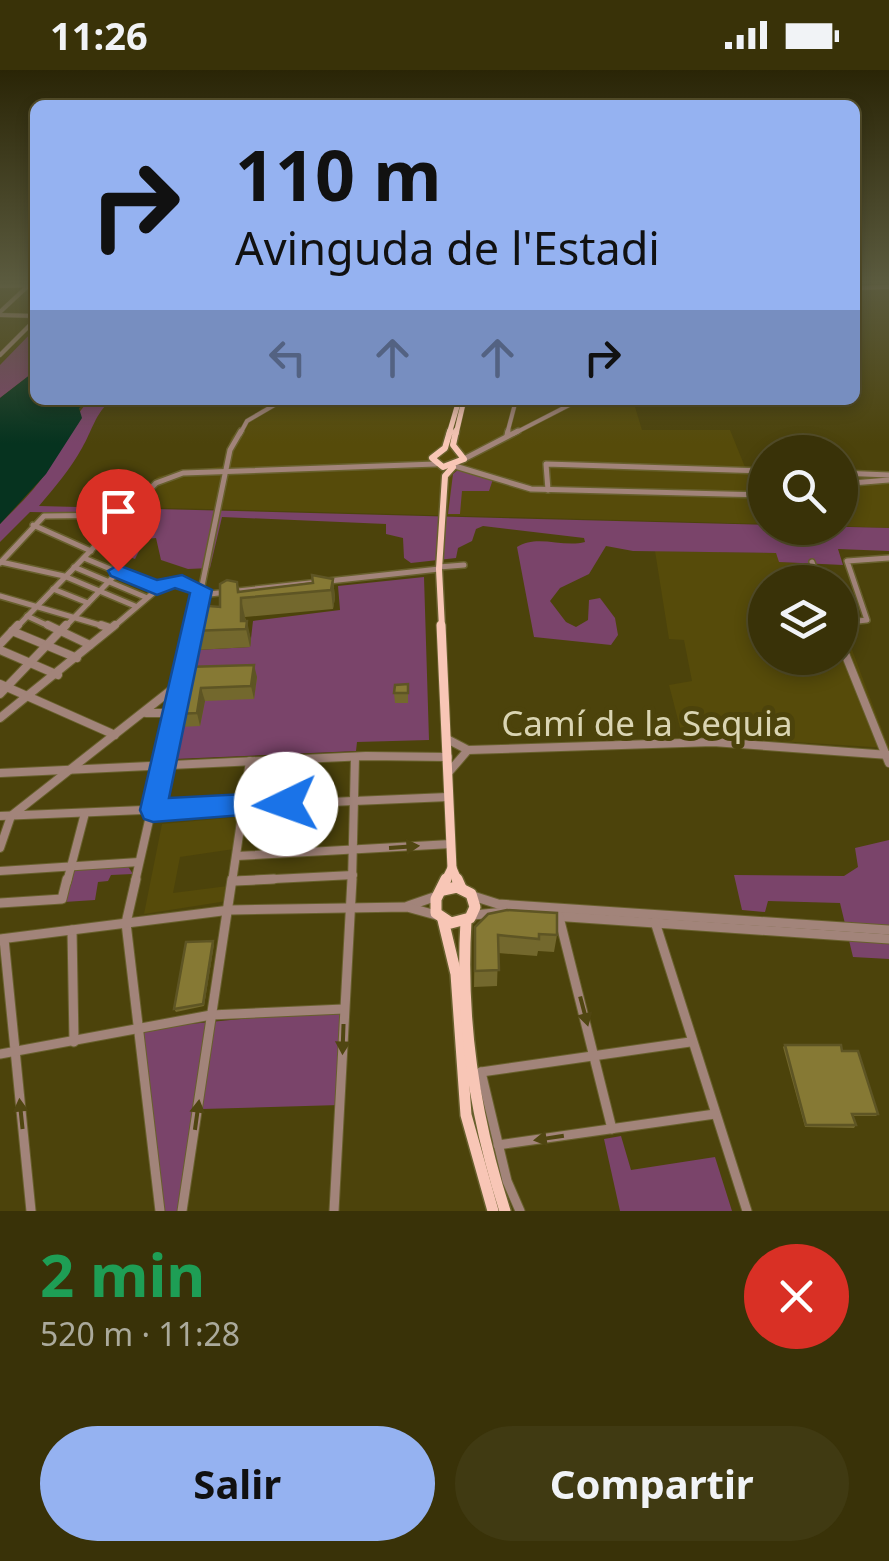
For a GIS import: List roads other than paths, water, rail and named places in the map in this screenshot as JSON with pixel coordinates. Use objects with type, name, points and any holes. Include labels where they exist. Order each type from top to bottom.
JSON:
[{"type":"main road","points":[[437,459],[460,405]]},
{"type":"main road","points":[[461,405],[454,441],[461,456]]},
{"type":"main road","points":[[437,459],[461,456]]},
{"type":"main road","points":[[446,473],[461,456]]},
{"type":"main road","points":[[437,459],[454,466]]},
{"type":"main road","points":[[437,459],[446,473],[439,568],[452,868],[460,888],[472,896],[463,947],[477,1125],[505,1211]]},
{"type":"main road","points":[[452,868],[440,893],[441,919],[454,947],[461,1083],[468,1133],[493,1211]]},
{"type":"main road","points":[[440,893],[460,888]]},
{"type":"main road","points":[[441,919],[469,918]]},
{"type":"street","points":[[0,355],[18,336]]},
{"type":"street","points":[[0,346],[8,347]]},
{"type":"street","points":[[160,1211],[126,924],[180,694],[226,470],[238,433],[248,421],[275,405]]},
{"type":"street","points":[[507,435],[515,405]]},
{"type":"street","points":[[470,468],[461,456],[569,405]]},
{"type":"street","points":[[134,506],[156,484],[172,475],[437,459]]},
{"type":"street","points":[[548,490],[546,464],[748,470]]},
{"type":"street","points":[[454,466],[470,468],[519,488],[748,496]]},
{"type":"street","points":[[858,474],[889,477]]},
{"type":"street","points":[[858,481],[889,477]]},
{"type":"street","points":[[58,675],[1,644],[64,576],[125,515],[44,516],[33,524],[0,562],[64,576],[135,606]]},
{"type":"street","points":[[33,524],[92,551]]},
{"type":"street","points":[[84,558],[157,588]]},
{"type":"street","points":[[849,565],[847,560],[889,558]]},
{"type":"street","points":[[0,718],[58,675],[157,588],[174,580],[200,592],[464,565]]},
{"type":"street","points":[[74,567],[146,597]]},
{"type":"street","points":[[2,688],[118,571]]},
{"type":"street","points":[[53,588],[88,603]]},
{"type":"street","points":[[858,593],[867,620],[858,621]]},
{"type":"street","points":[[0,596],[110,628]]},
{"type":"street","points":[[26,616],[90,645]]},
{"type":"street","points":[[12,631],[76,658]]},
{"type":"street","points":[[0,848],[11,816],[172,690],[184,666]]},
{"type":"street","points":[[854,675],[888,758]]},
{"type":"street","points":[[2,688],[32,696],[115,735]]},
{"type":"street","points":[[172,690],[180,694]]},
{"type":"street","points":[[143,713],[168,714],[168,744]]},
{"type":"street","points":[[446,739],[468,750],[452,764],[448,775]]},
{"type":"street","name":"Camí de la Sequia","points":[[468,750],[713,742],[888,758]]},
{"type":"street","points":[[0,774],[438,753],[448,757]]},
{"type":"street","points":[[334,1211],[352,907],[355,757]]},
{"type":"street","points":[[182,1211],[250,761]]},
{"type":"street","points":[[0,816],[450,797]]},
{"type":"street","points":[[0,903],[62,899],[85,813]]},
{"type":"street","points":[[237,856],[451,844]]},
{"type":"street","points":[[0,871],[139,862]]},
{"type":"street","points":[[234,881],[352,875]]},
{"type":"street","points":[[407,907],[440,893]]},
{"type":"street","points":[[472,896],[498,904],[889,930]]},
{"type":"street","points":[[31,1211],[2,938],[230,910],[407,907],[441,919]]},
{"type":"street","points":[[469,918],[490,911],[889,939]]},
{"type":"street","points":[[558,916],[612,1128]]},
{"type":"street","points":[[655,922],[690,1042],[747,1211]]},
{"type":"street","points":[[72,930],[74,1042]]},
{"type":"street","points":[[0,1054],[211,1016],[344,1009]]},
{"type":"street","points":[[520,1211],[475,1070],[690,1042]]},
{"type":"street","points":[[498,1145],[714,1114]]}]
